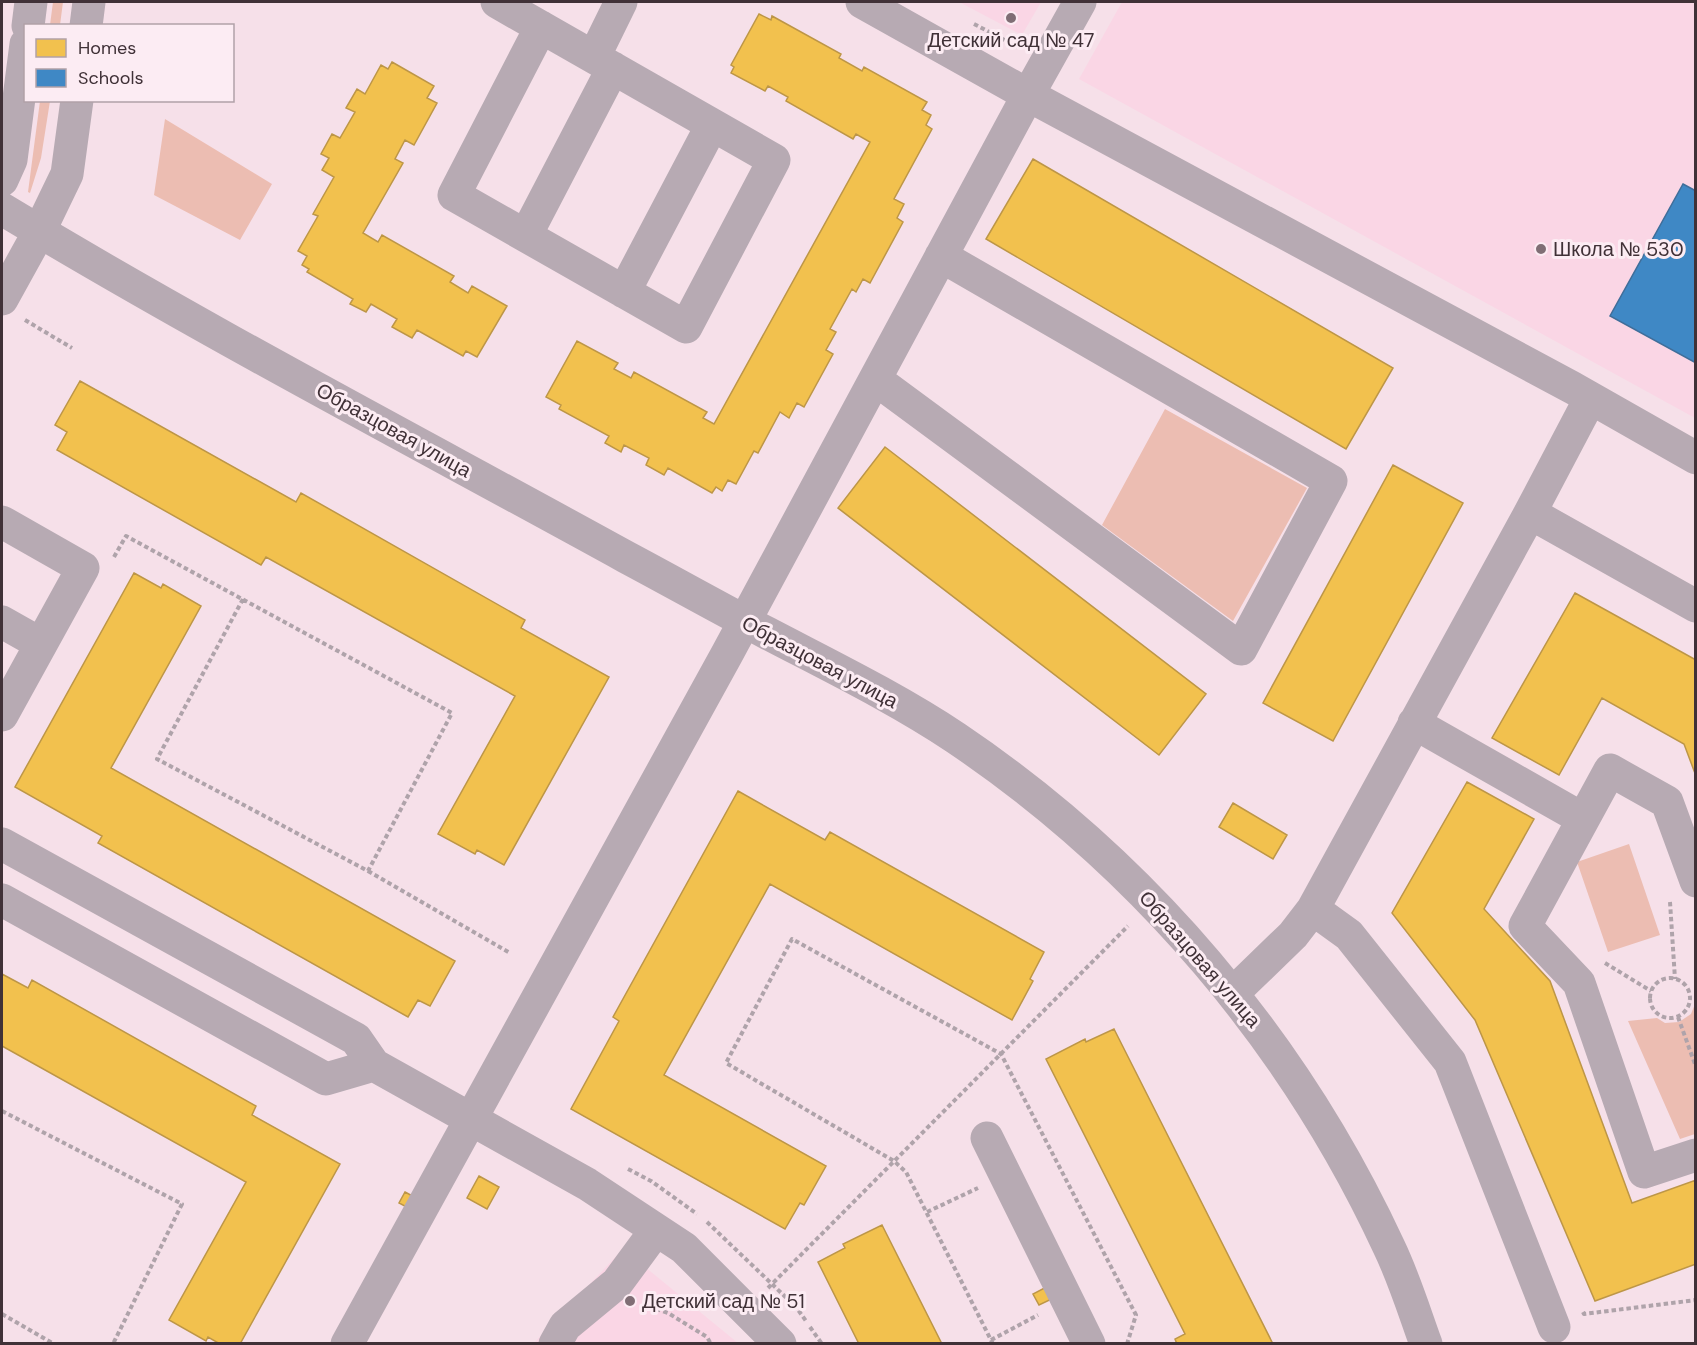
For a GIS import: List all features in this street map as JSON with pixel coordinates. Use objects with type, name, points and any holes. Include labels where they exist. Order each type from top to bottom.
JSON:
[{"type":"street","points":[[28,24],[31,2]]},
{"type":"street","points":[[86,24],[89,2]]},
{"type":"street","points":[[497,2],[541,27],[604,63],[711,125],[774,160],[686,327],[454,195],[541,27]]},
{"type":"street","points":[[526,236],[604,63],[621,2]]},
{"type":"street","points":[[862,2],[1028,95],[1573,388],[1695,458]]},
{"type":"street","points":[[346,1344],[745,621],[1080,2]]},
{"type":"street","points":[[2,180],[11,160],[24,59]]},
{"type":"street","points":[[13,310],[39,232],[67,174],[77,102]]},
{"type":"street","points":[[624,292],[711,125]]},
{"type":"street","name":"Образцовая улица","points":[[2,209],[111,275],[887,697],[952,735],[1012,777],[1072,826],[1129,879],[1183,935],[1233,993],[1293,1076],[1346,1162],[1392,1252],[1426,1344]]},
{"type":"street","points":[[875,378],[1241,649],[1331,481],[941,256]]},
{"type":"street","points":[[1233,993],[1293,935],[1313,909],[1590,399]]},
{"type":"street","points":[[1530,513],[1695,606]]},
{"type":"street","points":[[2,522],[83,568],[2,715]]},
{"type":"street","points":[[2,622],[40,644]]},
{"type":"street","points":[[1414,723],[1583,819]]},
{"type":"street","points":[[1695,881],[1667,802],[1610,770],[1525,926],[1579,983],[1644,1172],[1695,1155]]},
{"type":"street","points":[[2,844],[356,1039],[374,1065],[587,1184],[684,1248],[780,1344]]},
{"type":"street","points":[[2,900],[326,1079],[374,1065]]},
{"type":"street","points":[[1313,909],[1349,935],[1450,1062],[1554,1327]]},
{"type":"street","points":[[987,1138],[1089,1344]]},
{"type":"street","points":[[555,1344],[565,1326],[617,1283],[656,1230]]},
{"type":"path","points":[[969,22],[1027,52]]},
{"type":"path","points":[[13,310],[72,348]]},
{"type":"path","points":[[108,566],[126,536],[452,713],[368,871]]},
{"type":"path","points":[[243,599],[157,759],[368,871],[510,953]]},
{"type":"path","points":[[746,1310],[1128,926]]},
{"type":"path","points":[[1067,1300],[992,1342],[906,1172],[894,1161],[726,1063],[792,939],[1001,1054],[1136,1316],[1127,1344]]},
{"type":"path","points":[[1668,978],[1680,980],[1688,988],[1691,999],[1687,1010],[1678,1017],[1666,1018],[1656,1012],[1650,1003],[1651,991],[1658,982],[1668,978]]},
{"type":"path","points":[[1678,1017],[1695,1067]]},
{"type":"path","points":[[2,1111],[182,1204],[113,1344]]},
{"type":"path","points":[[927,1212],[1005,1174]]},
{"type":"path","points":[[617,1283],[621,1290],[638,1302],[668,1313],[706,1337],[711,1344]]},
{"type":"path","points":[[2,1314],[54,1344]]},
{"type":"shaded area","points":[[53,2],[63,2],[60,24],[50,24]]},
{"type":"shaded area","name":"Детский сад № 47","points":[[959,2],[1041,2],[1022,35]]},
{"type":"shaded area","name":"Школа № 530","points":[[1122,2],[1695,2],[1695,418],[1079,79]]},
{"type":"shaded area","points":[[40,102],[50,102],[41,158],[30,193],[28,192]]},
{"type":"shaded area","points":[[165,119],[272,184],[240,240],[154,195]]},
{"type":"shaded area","points":[[1165,409],[1307,488],[1233,621],[1102,525]]},
{"type":"shaded area","points":[[1629,844],[1660,935],[1608,952],[1577,862]]},
{"type":"shaded area","points":[[1695,1004],[1695,1134],[1680,1139],[1628,1021],[1657,1018],[1665,1023],[1679,1022],[1691,1014]]},
{"type":"shaded area","name":"Детский сад № 51","points":[[623,1249],[738,1343],[533,1344]]},
{"type":"building: Homes","points":[[759,14],[771,20],[772,16],[841,54],[839,58],[862,71],[864,67],[927,102],[922,110],[931,115],[926,125],[932,129],[894,199],[904,204],[897,218],[903,222],[870,283],[863,279],[856,292],[852,289],[830,329],[836,332],[826,350],[833,354],[804,407],[797,403],[789,418],[780,412],[758,453],[754,451],[736,484],[728,480],[722,491],[716,487],[712,493],[668,468],[664,475],[646,465],[649,458],[624,445],[621,452],[605,443],[609,436],[559,409],[561,405],[546,397],[577,341],[618,363],[614,369],[631,378],[634,372],[707,412],[703,418],[714,424],[870,142],[856,134],[853,139],[786,101],[788,97],[768,86],[765,91],[731,73],[734,67],[731,65]]},
{"type":"building: Homes","points":[[392,62],[434,86],[427,98],[437,103],[414,145],[405,140],[395,159],[403,163],[363,233],[378,242],[382,235],[454,276],[450,282],[468,293],[472,286],[507,306],[477,357],[466,351],[463,356],[417,330],[412,338],[392,327],[397,319],[371,304],[366,312],[350,304],[353,299],[307,272],[309,269],[302,265],[307,256],[298,251],[318,216],[313,214],[334,177],[322,170],[329,158],[321,154],[332,134],[340,138],[355,112],[346,108],[357,89],[365,94],[381,65],[388,69]]},
{"type":"building: Homes","points":[[1033,159],[1393,368],[1346,449],[986,239]]},
{"type":"building: Homes","points":[[80,381],[296,502],[301,493],[525,620],[521,628],[609,677],[504,865],[477,850],[475,854],[438,834],[515,696],[266,557],[261,565],[57,450],[67,432],[55,425]]},
{"type":"building: Homes","points":[[885,447],[1206,694],[1159,755],[838,508]]},
{"type":"building: Homes","points":[[1393,465],[1463,503],[1333,741],[1263,703]]},
{"type":"building: Homes","points":[[134,573],[161,588],[163,584],[201,606],[111,768],[455,961],[430,1006],[418,1000],[408,1017],[98,843],[102,836],[15,787]]},
{"type":"building: Homes","points":[[1575,593],[1696,660],[1696,776],[1684,744],[1602,698],[1559,775],[1492,738]]},
{"type":"building: Homes","points":[[1467,782],[1534,819],[1484,909],[1550,981],[1632,1203],[1696,1180],[1696,1264],[1595,1301],[1475,1020],[1392,913]]},
{"type":"building: Homes","points":[[738,791],[825,840],[830,832],[1044,952],[1030,979],[1033,981],[1012,1020],[770,884],[664,1075],[826,1166],[804,1205],[800,1203],[785,1229],[571,1109],[619,1021],[613,1017]]},
{"type":"building: Homes","points":[[1233,803],[1287,835],[1273,859],[1219,827]]},
{"type":"building: Homes","points":[[2,974],[28,988],[32,980],[256,1106],[252,1115],[340,1164],[240,1344],[220,1344],[208,1337],[206,1341],[169,1320],[246,1182],[2,1046]]},
{"type":"building: Homes","points":[[1114,1029],[1273,1344],[1177,1344],[1175,1339],[1185,1334],[1046,1059],[1085,1039],[1086,1042]]},
{"type":"building: Homes","points":[[479,1176],[499,1187],[487,1209],[467,1198]]},
{"type":"building: Homes","points":[[405,1192],[420,1200],[414,1211],[399,1203]]},
{"type":"building: Homes","points":[[882,1225],[942,1344],[859,1344],[818,1262],[845,1248],[843,1244]]},
{"type":"building: Homes","points":[[1052,1284],[1058,1296],[1039,1305],[1033,1294]]},
{"type":"building: Schools","points":[[1683,184],[1696,191],[1696,363],[1610,316]]},
{"type":"place","name":"Детский сад № 47","points":[[1011,18]]},
{"type":"place","name":"Школа № 530","points":[[1541,249]]},
{"type":"place","name":"Детский сад № 51","points":[[630,1301]]}]
